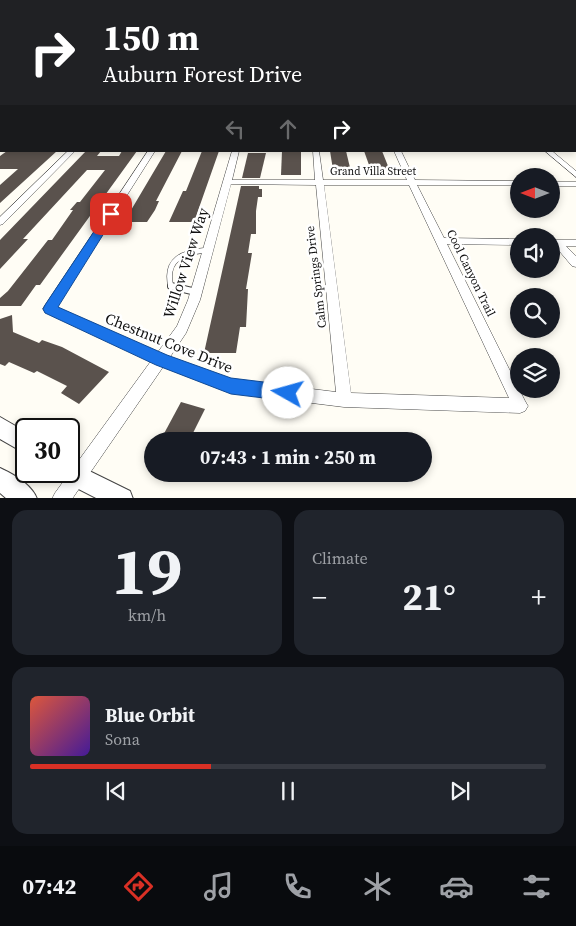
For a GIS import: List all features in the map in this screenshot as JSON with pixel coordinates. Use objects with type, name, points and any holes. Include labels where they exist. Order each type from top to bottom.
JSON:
[{"type":"street","points":[[0,222],[71,152]]},
{"type":"street","name":"Chestnut Cove Drive","points":[[151,152],[49,309],[162,360],[231,386],[344,400],[520,406]]},
{"type":"street","name":"Willow View Way","points":[[80,464],[162,360],[182,329],[197,292],[236,152]]},
{"type":"street","name":"Calm Springs Drive","points":[[316,152],[344,400]]},
{"type":"street","name":"Cool Canyon Trail","points":[[397,152],[520,406]]},
{"type":"street","points":[[549,152],[576,174]]},
{"type":"street","name":"Grand Villa Street","points":[[228,182],[510,183]]},
{"type":"street","points":[[560,184],[576,184]]},
{"type":"street","points":[[440,241],[510,242]]},
{"type":"street","points":[[560,243],[576,243]]},
{"type":"street","points":[[560,248],[576,263]]},
{"type":"street","points":[[0,427],[15,437]]},
{"type":"street","points":[[80,478],[122,498]]},
{"type":"street","points":[[0,479],[26,498]]},
{"type":"street","name":"Willow View Way","points":[[61,498],[68,483]]},
{"type":"lane","points":[[197,292],[171,288],[169,273],[175,260],[186,252],[209,250]]},
{"type":"building","points":[[6,152],[56,152],[0,203],[0,185],[18,169],[0,169],[0,156]]},
{"type":"building","points":[[85,152],[100,152],[97,156],[119,156],[121,152],[136,152],[40,285],[36,285],[21,306],[0,306],[0,298],[8,291],[48,240],[52,240],[73,210],[70,210],[77,202],[80,202],[105,170],[87,170],[23,239],[28,239],[0,269],[0,240]]},
{"type":"building","points":[[165,152],[181,152],[156,201],[159,201],[155,210],[147,222],[124,222]]},
{"type":"building","points":[[202,152],[219,152],[194,222],[169,222],[183,191],[186,191]]},
{"type":"building","points":[[282,152],[301,152],[301,175],[281,175]]},
{"type":"building","points":[[330,152],[346,152],[352,176],[334,176]]},
{"type":"building","points":[[364,152],[382,152],[392,176],[373,176]]},
{"type":"building","points":[[248,153],[266,153],[260,178],[242,178]]},
{"type":"building","points":[[241,186],[259,186],[259,189],[262,189],[262,197],[258,197],[256,211],[256,234],[251,234],[248,253],[252,253],[246,289],[248,289],[246,327],[240,327],[236,353],[204,353]]},
{"type":"building","points":[[12,315],[13,332],[39,343],[42,340],[62,347],[109,372],[79,404],[61,393],[67,386],[37,371],[34,373],[9,362],[5,366],[0,364],[0,319]]},
{"type":"building","points":[[181,402],[205,409],[194,432],[165,432]]},
{"type":"route","points":[[111,214],[49,309],[162,360],[231,386],[288,393]]}]
